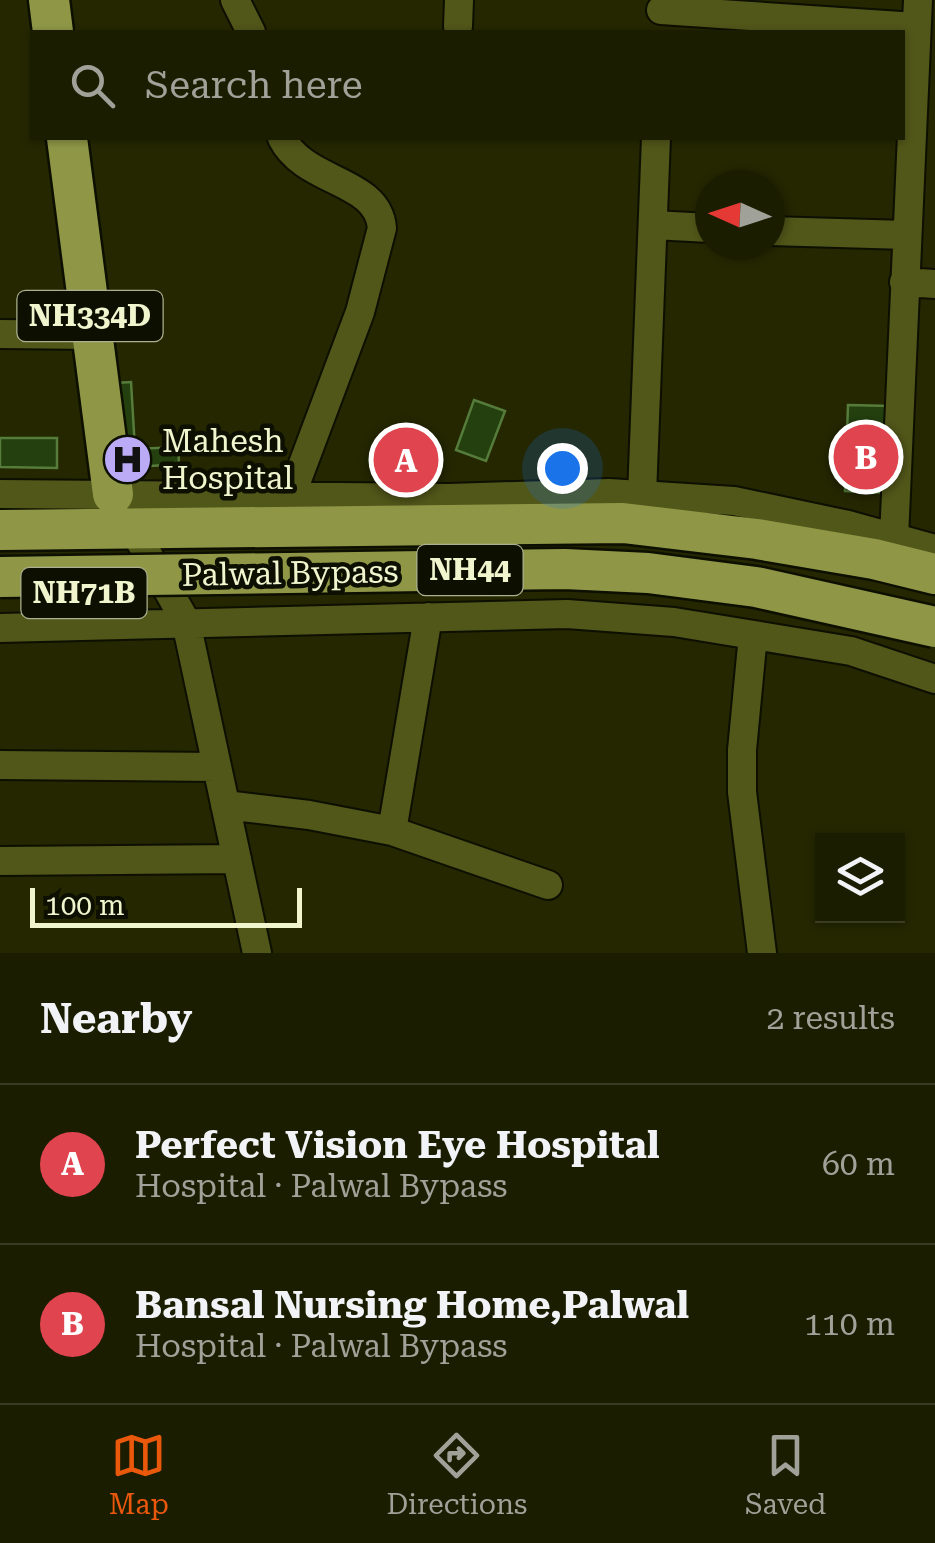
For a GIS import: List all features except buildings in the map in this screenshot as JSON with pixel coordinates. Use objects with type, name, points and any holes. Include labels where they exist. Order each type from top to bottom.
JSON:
[{"type":"highway","points":[[49,0],[53,30]]},
{"type":"highway","name":"NH334D","points":[[67,140],[92,334],[123,511]]},
{"type":"highway","points":[[0,530],[123,511],[623,523],[757,539],[935,574]]},
{"type":"highway","name":"Palwal Bypass","points":[[0,553],[621,546],[794,568],[935,600]]},
{"type":"highway","name":"Palwal Bypass","points":[[0,577],[565,569],[631,572],[756,588],[935,627]]},
{"type":"highway","name":"NH71B","points":[[0,594],[177,606],[629,587],[761,600],[935,640]]},
{"type":"street","points":[[661,14],[917,14],[894,538]]},
{"type":"street","points":[[283,140],[295,158],[373,202],[382,217],[366,294],[291,496]]},
{"type":"street","points":[[642,495],[656,140]]},
{"type":"street","points":[[654,225],[695,227]]},
{"type":"street","points":[[785,232],[906,236]]},
{"type":"street","points":[[904,282],[935,284]]},
{"type":"street","points":[[0,334],[92,334]]},
{"type":"street","points":[[0,494],[123,511],[291,496],[642,495],[734,500],[935,550]]},
{"type":"street","name":"NH334D","points":[[123,511],[177,606]]},
{"type":"street","points":[[177,606],[257,953]]},
{"type":"street","points":[[0,628],[177,606],[428,617],[567,614],[674,622],[851,652],[935,679]]},
{"type":"street","points":[[392,831],[428,617]]},
{"type":"street","points":[[753,635],[742,792],[762,953]]},
{"type":"street","points":[[0,765],[217,767]]},
{"type":"street","points":[[226,806],[392,831],[548,885]]},
{"type":"street","points":[[0,861],[237,858]]},
{"type":"place","name":"Bansal Nursing Home,Palwal","points":[[866,457]]},
{"type":"place","name":"Mahesh Hospital","points":[[127,459]]},
{"type":"place","name":"Perfect Vision Eye Hospital","points":[[406,460]]}]
